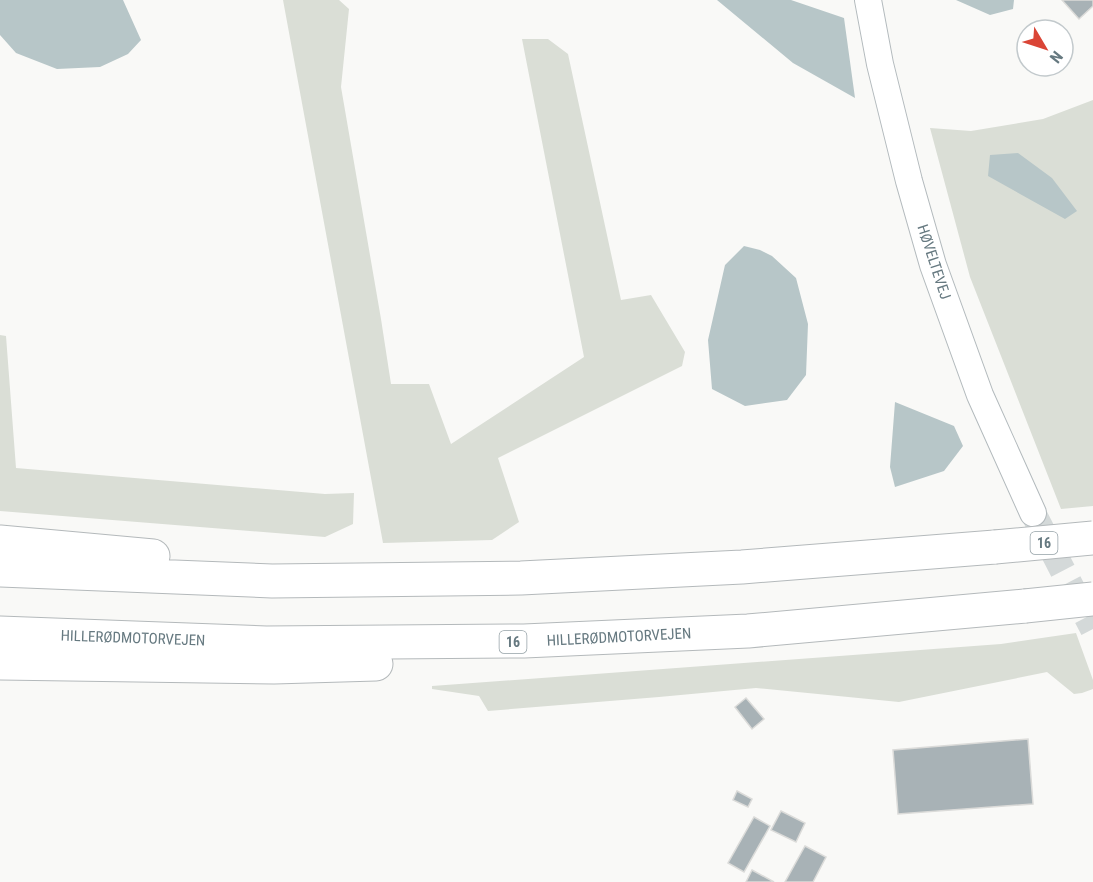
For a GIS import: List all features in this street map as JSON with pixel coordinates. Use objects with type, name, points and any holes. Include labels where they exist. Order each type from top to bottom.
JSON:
[{"type":"highway","name":"16","points":[[0,570],[272,581],[521,578],[742,567],[1093,538]]},
{"type":"highway","points":[[0,542],[183,559],[272,581]]},
{"type":"highway","name":"HILLERØDMOTORVEJEN","points":[[0,633],[266,643],[524,642],[748,631],[1093,599]]},
{"type":"highway","points":[[0,663],[274,667],[460,662],[524,642]]},
{"type":"street","name":"HØVELTEVEJ","points":[[868,0],[880,64],[933,265],[980,395],[1033,513]]},
{"type":"shaded area","points":[[0,0],[123,0],[141,40],[128,54],[100,67],[57,69],[16,53],[0,35]]},
{"type":"shaded area","points":[[283,0],[339,0],[349,9],[341,87],[391,384],[429,384],[451,444],[584,357],[522,39],[548,39],[568,54],[621,300],[651,295],[685,352],[682,366],[498,458],[519,522],[492,540],[383,543]]},
{"type":"shaded area","points":[[717,0],[791,0],[844,18],[855,98],[793,63]]},
{"type":"shaded area","points":[[956,0],[1014,0],[1013,9],[990,15]]},
{"type":"shaded area","points":[[1093,100],[1093,506],[1061,509],[970,277],[930,128],[971,131],[1043,119]]},
{"type":"shaded area","points":[[1018,153],[1052,178],[1077,211],[1065,219],[988,176],[990,155]]},
{"type":"shaded area","points":[[744,246],[772,256],[796,278],[808,324],[806,375],[787,400],[745,406],[712,389],[708,340],[725,265]]},
{"type":"shaded area","points":[[0,335],[6,336],[16,468],[325,494],[354,493],[353,524],[325,537],[0,511]]},
{"type":"shaded area","points":[[895,402],[954,426],[963,446],[944,471],[895,487],[890,467]]},
{"type":"shaded area","points":[[1076,633],[1093,680],[1093,689],[1074,694],[1047,672],[899,702],[756,688],[488,711],[479,696],[432,689],[432,686],[1001,644]]},
{"type":"building","points":[[1062,0],[1093,0],[1093,6],[1079,19]]},
{"type":"building","points":[[746,698],[764,719],[752,729],[735,707]]},
{"type":"building","points":[[1028,739],[1033,804],[898,814],[893,750]]},
{"type":"building","points":[[737,791],[752,799],[748,807],[733,800]]},
{"type":"building","points":[[781,811],[805,823],[796,842],[771,830]]},
{"type":"building","points":[[754,817],[770,826],[744,872],[728,863]]},
{"type":"building","points":[[805,846],[826,857],[813,882],[785,882]]},
{"type":"building","points":[[752,870],[774,882],[746,882]]},
{"type":"tunnel","points":[[1033,513],[1093,629]]}]
